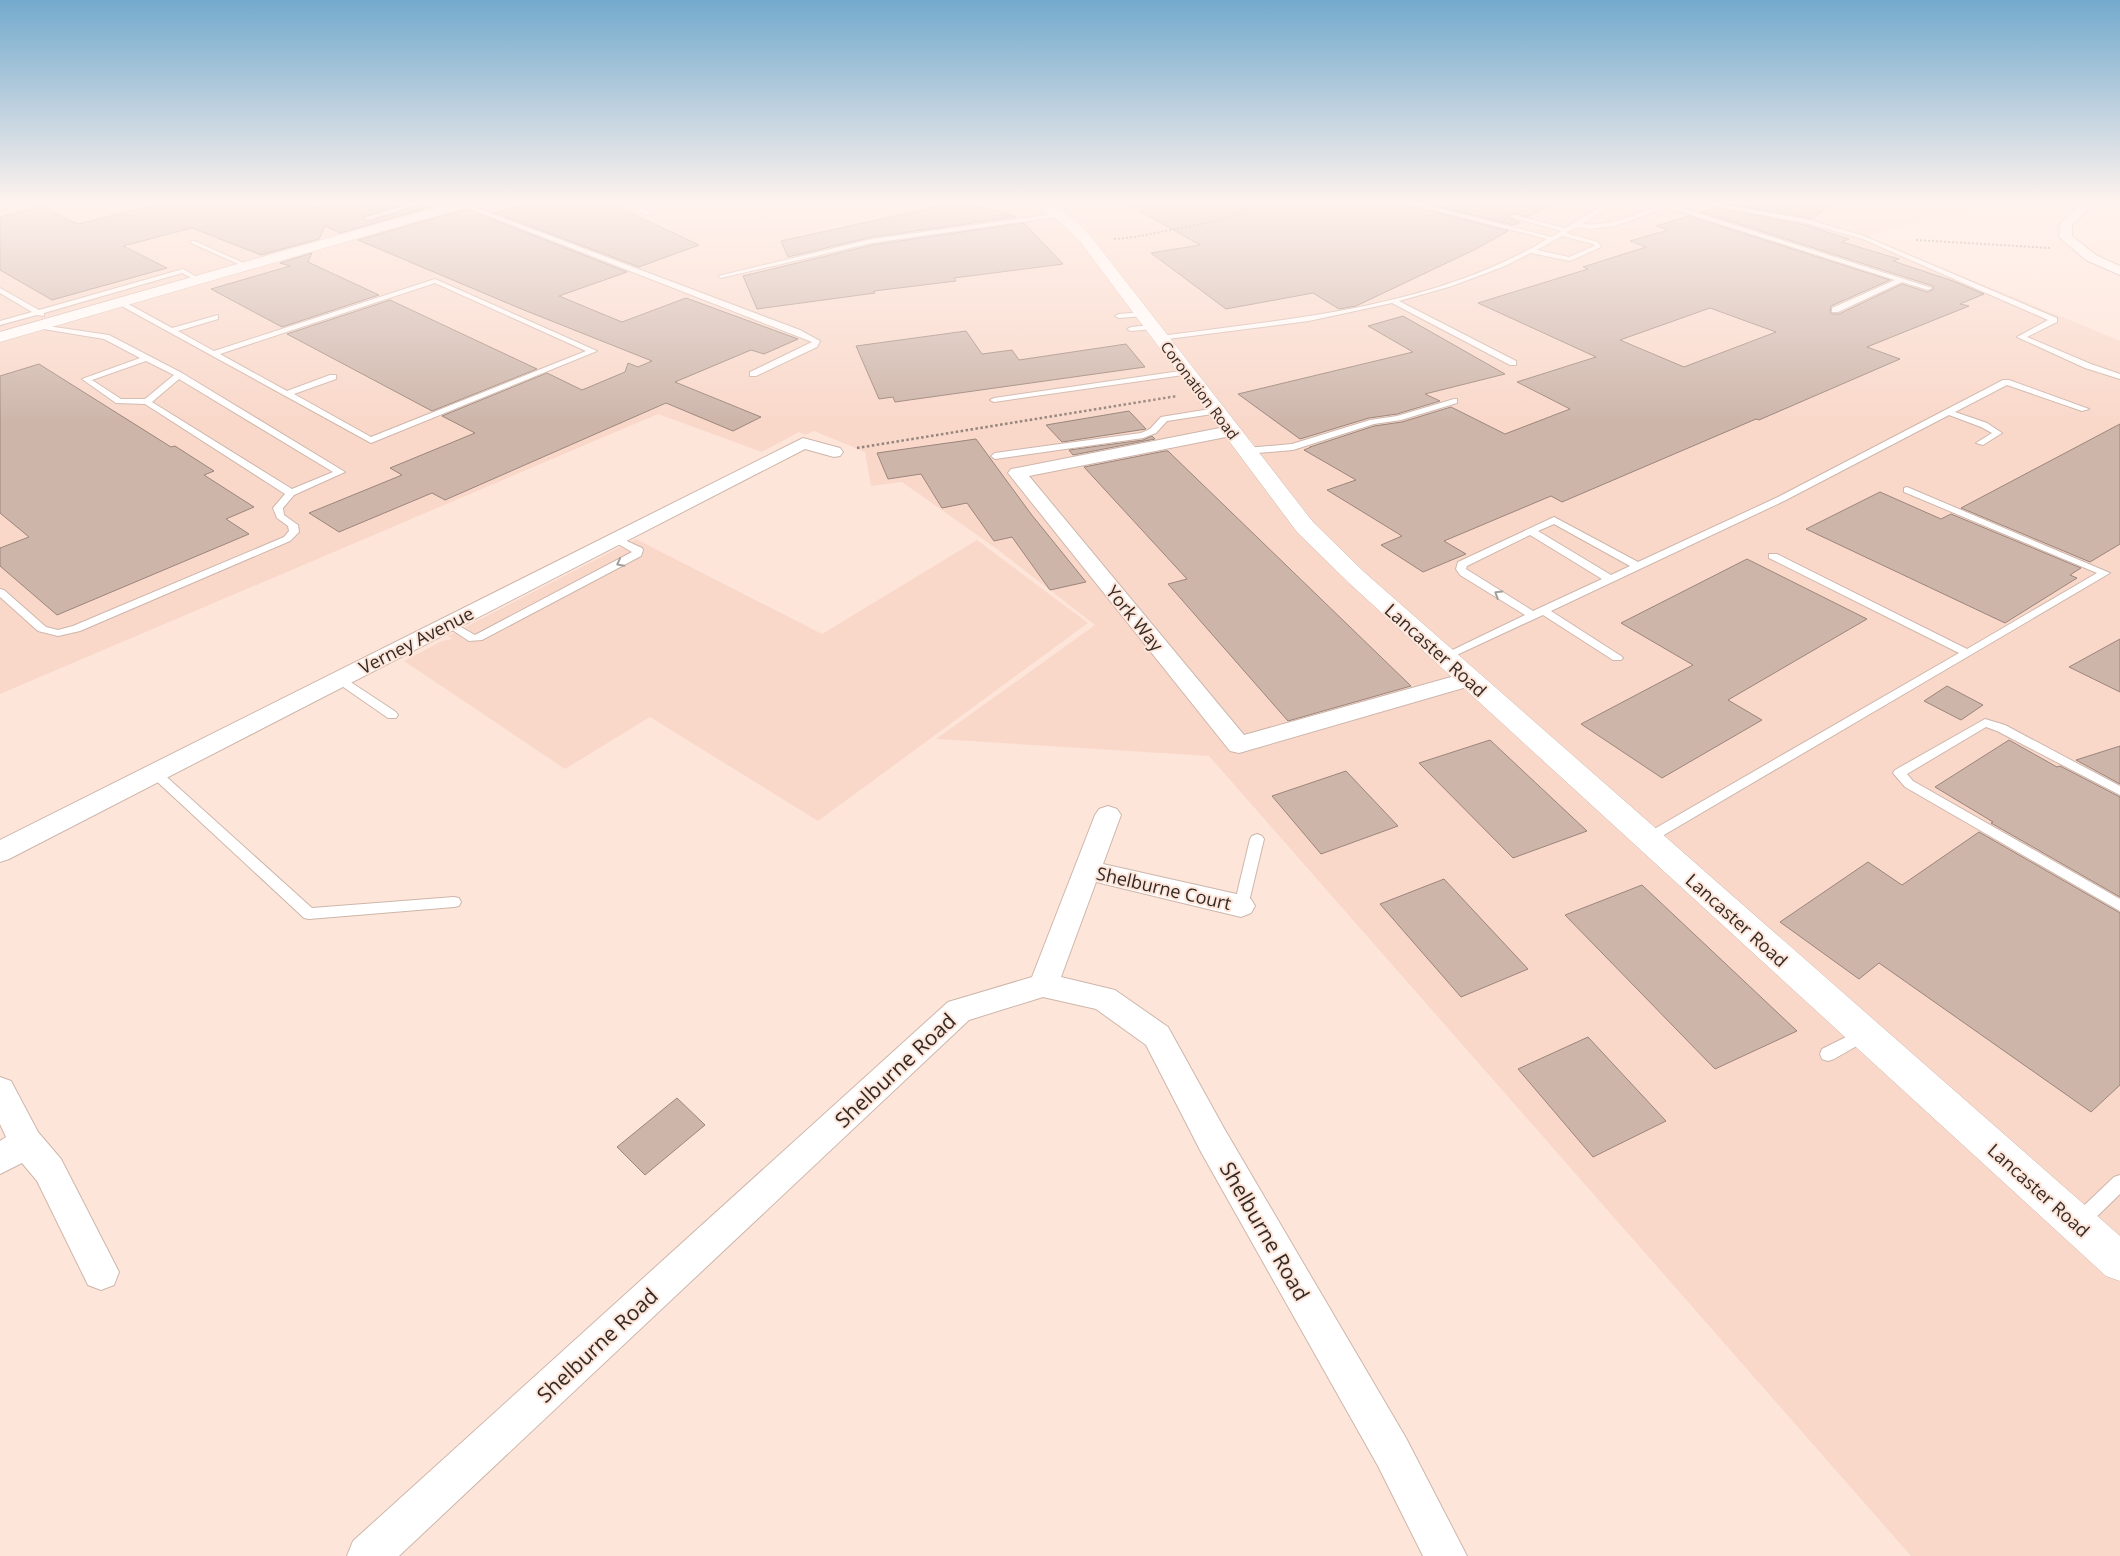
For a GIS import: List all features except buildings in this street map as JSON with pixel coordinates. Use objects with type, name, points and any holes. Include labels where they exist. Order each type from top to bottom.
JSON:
[{"type":"street","points":[[0,337],[37,320],[53,322],[211,277]]},
{"type":"street","name":"Coronation Road","points":[[1114,277],[1305,527],[1356,577]]},
{"type":"street","name":"York Way","points":[[1230,431],[1018,473],[1239,746],[1469,679]]},
{"type":"street","name":"Verney Avenue","points":[[0,852],[803,443],[834,452]]},
{"type":"street","name":"Lancaster Road","points":[[1356,577],[1647,840],[2120,1262]]},
{"type":"street","name":"Shelburne Court","points":[[1043,985],[1108,815]]},
{"type":"street","name":"Shelburne Court","points":[[1087,870],[1241,906]]},
{"type":"street","name":"Shelburne Road","points":[[368,1556],[959,1011],[1043,985],[1104,999],[1157,1036],[1213,1141],[1392,1452],[1446,1556]]},
{"type":"street","points":[[0,1091],[13,1151],[49,1170],[101,1272]]},
{"type":"lane","points":[[0,323],[37,320],[166,277]]},
{"type":"lane","points":[[193,277],[199,280]]},
{"type":"lane","points":[[652,277],[816,341],[814,345],[753,374]]},
{"type":"lane","points":[[1131,329],[1151,326],[1309,319],[1393,300],[1450,285],[1472,277]]},
{"type":"lane","points":[[1890,277],[1928,288]]},
{"type":"lane","points":[[1954,277],[2054,320],[2021,337],[2062,356],[2120,378]]},
{"type":"lane","points":[[1835,310],[1901,280]]},
{"type":"lane","points":[[120,303],[372,440],[593,350],[435,282],[214,354]]},
{"type":"lane","points":[[0,290],[37,320],[106,337],[145,359],[179,375],[340,472],[291,493],[278,508],[280,516],[293,524],[294,532],[287,539],[76,629],[58,633],[42,630],[0,592]]},
{"type":"lane","points":[[1393,300],[1513,363]]},
{"type":"lane","points":[[1119,316],[1151,326]]},
{"type":"lane","points":[[171,331],[215,317]]},
{"type":"lane","points":[[145,359],[86,379],[119,401],[147,402],[291,493]]},
{"type":"lane","points":[[994,400],[1187,372]]},
{"type":"lane","points":[[147,402],[179,375]]},
{"type":"lane","points":[[287,394],[332,377]]},
{"type":"lane","points":[[1444,656],[1781,499],[2006,382],[2086,409]]},
{"type":"lane","points":[[1246,451],[1293,447],[1373,422],[1398,418],[1454,401]]},
{"type":"lane","points":[[995,456],[1144,435],[1153,431],[1164,419],[1216,411]]},
{"type":"lane","points":[[1948,412],[1984,425],[1998,433],[1980,443]]},
{"type":"lane","points":[[1647,840],[2105,573],[1907,490]]},
{"type":"lane","points":[[1618,658],[1464,573],[1461,569],[1462,564],[1554,520],[1638,566]]},
{"type":"lane","points":[[1530,531],[1610,579]]},
{"type":"lane","points":[[1773,556],[1967,653]]},
{"type":"lane","points":[[340,679],[392,715]]},
{"type":"lane","points":[[2120,791],[2001,728],[1985,723],[1899,773],[1909,784],[2120,906]]},
{"type":"lane","points":[[155,773],[309,914],[454,902]]},
{"type":"lane","points":[[1241,906],[1257,840]]},
{"type":"lane","points":[[1828,1054],[1864,1034]]},
{"type":"lane","points":[[2077,1224],[2120,1183]]},
{"type":"path","points":[[834,452],[1202,392]]},
{"type":"shaded area","points":[[0,277],[1964,277],[2120,341],[2120,1556],[1911,1556],[1209,756],[936,739],[1095,625],[997,549],[902,482],[871,486],[865,452],[814,431],[805,435],[799,432],[762,452],[658,414],[0,694]]},
{"type":"shaded area","points":[[636,539],[822,634],[977,540],[1088,623],[818,821],[650,717],[565,769],[404,661],[442,641],[452,639],[448,636]]}]
